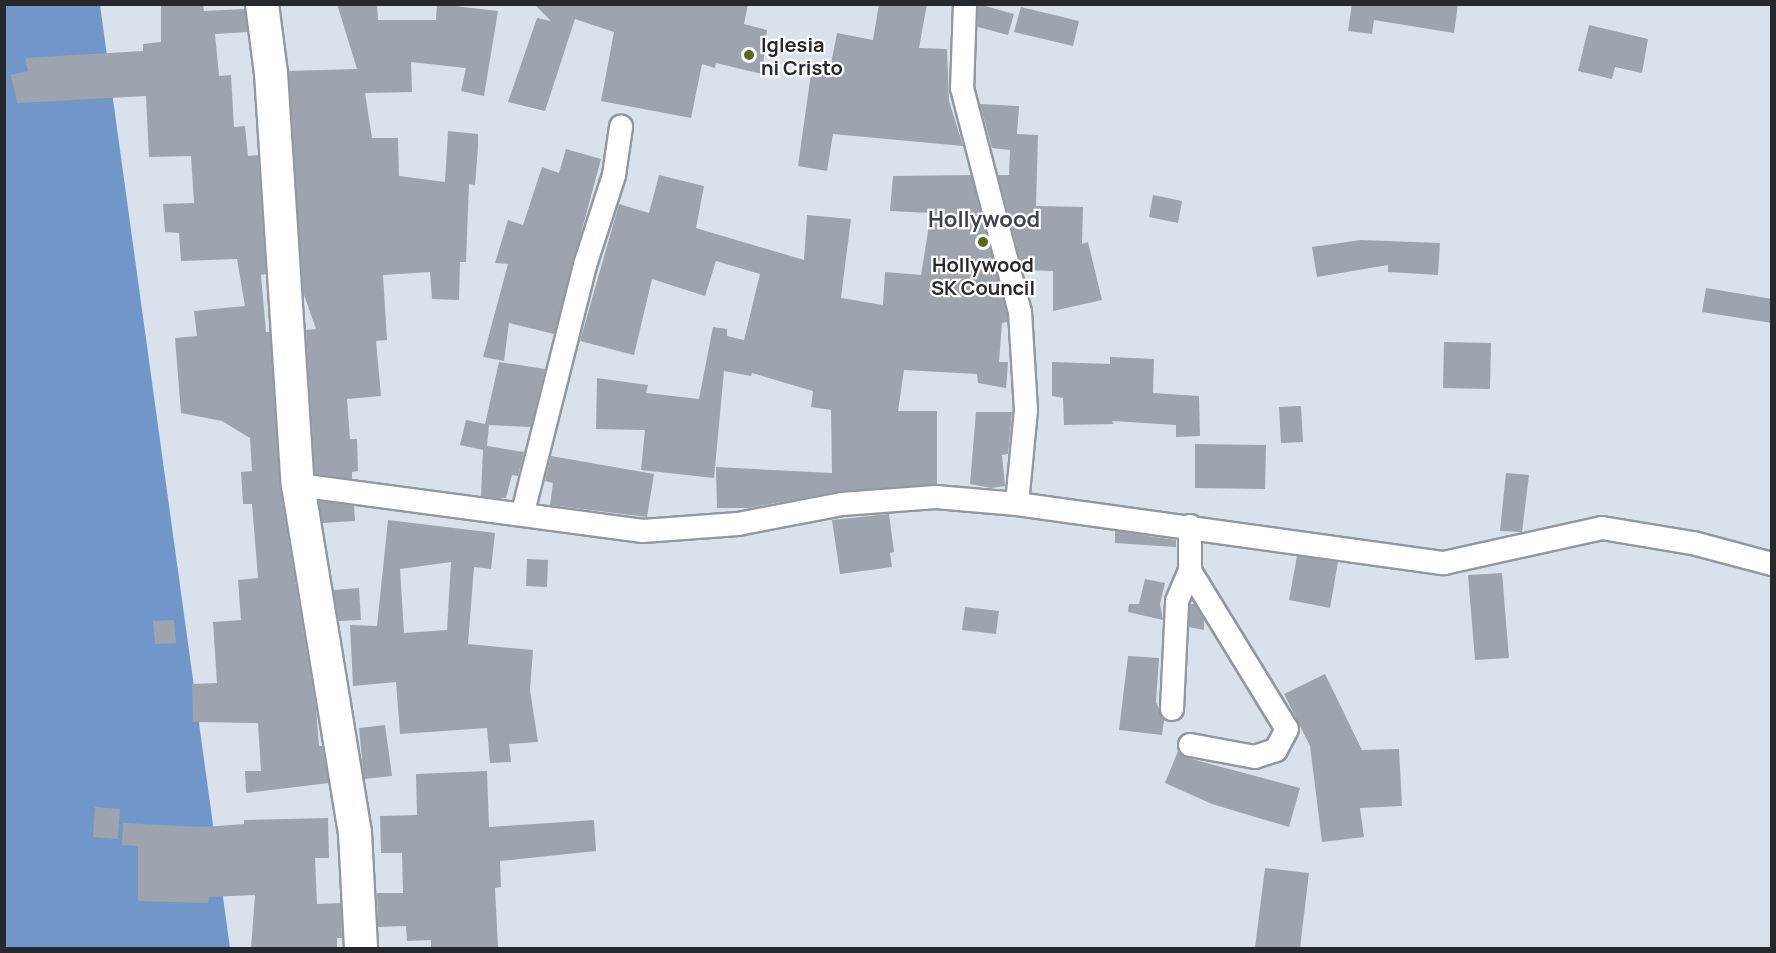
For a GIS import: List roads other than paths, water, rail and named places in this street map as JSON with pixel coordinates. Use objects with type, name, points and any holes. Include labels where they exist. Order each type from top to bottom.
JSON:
[{"type":"street","points":[[262,4],[271,73],[298,485],[355,833],[361,948]]},
{"type":"street","points":[[965,4],[962,88],[1020,312],[1026,410],[1017,504]]},
{"type":"street","points":[[523,512],[585,265],[614,175],[621,127]]},
{"type":"street","points":[[298,485],[523,512],[644,531],[738,524],[854,503],[936,497],[1017,504],[1190,526],[1444,563],[1602,528],[1693,543],[1772,564]]},
{"type":"street","points":[[1172,709],[1177,601],[1190,572],[1190,526]]},
{"type":"street","points":[[1190,572],[1287,729],[1276,750],[1255,757],[1190,745]]},
{"type":"water","points":[[5,5],[100,5],[230,948],[5,948]]},
{"type":"place","name":"Iglesia ni Cristo","points":[[749,55]]},
{"type":"place","name":"Hollywood SK Council","points":[[983,242]]},
{"type":"district","name":"Hollywood","points":[[984,220]]}]
